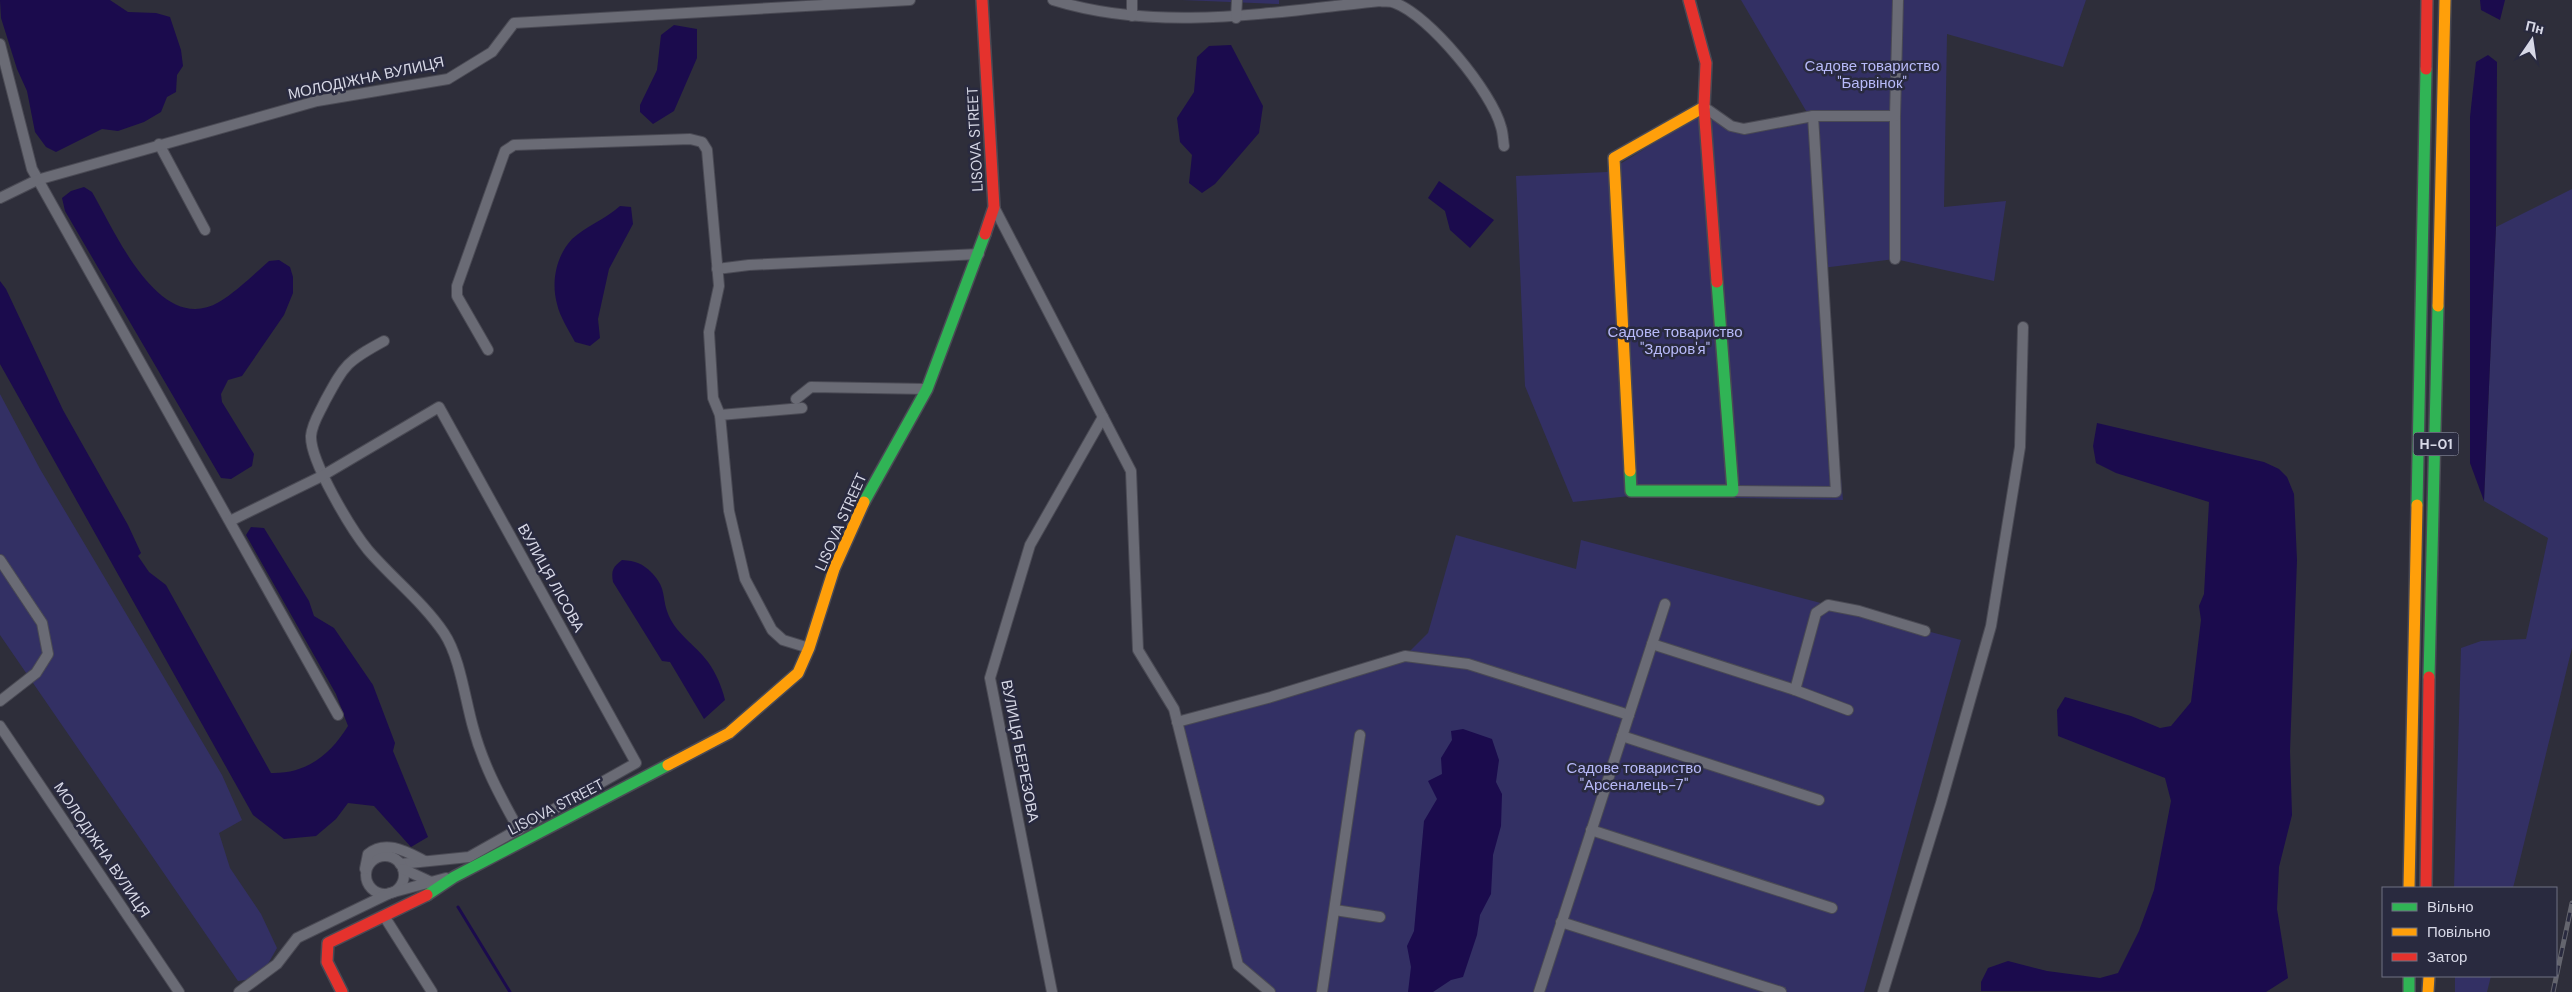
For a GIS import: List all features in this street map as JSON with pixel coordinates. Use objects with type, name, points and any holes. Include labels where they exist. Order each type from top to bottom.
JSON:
[{"type":"street","name":"МОЛОДІЖНА ВУЛИЦЯ","points":[[0,198],[37,180],[159,144],[318,101],[448,78],[492,52],[514,23],[910,0]]},
{"type":"street","name":"LISOVA STREET","points":[[342,992],[324,952],[328,943],[426,896],[454,877],[729,734],[798,673],[809,648],[834,569],[868,492],[927,389],[979,254],[994,207],[982,0]]},
{"type":"street","points":[[1053,0],[1107,14],[1236,18],[1289,5],[1394,2],[1406,8],[1445,41],[1474,77],[1501,125],[1504,146]]},
{"type":"street","points":[[1132,0],[1132,16]]},
{"type":"street","points":[[1236,18],[1237,0]]},
{"type":"street","points":[[1688,0],[1706,63],[1704,108],[1733,491]]},
{"type":"street","points":[[1895,259],[1894,116],[1898,0]]},
{"type":"street","name":"Н-01","points":[[2409,887],[2427,0]]},
{"type":"street","name":"Н-01","points":[[2426,887],[2425,848],[2445,0]]},
{"type":"street","points":[[0,44],[32,169],[37,180],[338,715]]},
{"type":"street","points":[[1704,108],[1731,126],[1744,129],[1813,116],[1894,116]]},
{"type":"street","points":[[1704,108],[1614,158],[1631,491],[1836,492],[1813,116]]},
{"type":"street","points":[[488,350],[457,296],[457,286],[505,152],[514,145],[690,140],[702,142],[707,150],[719,286],[709,332],[713,398],[720,414],[729,511],[745,579],[772,630],[783,640],[809,648]]},
{"type":"street","points":[[159,144],[205,230]]},
{"type":"street","points":[[994,207],[1131,471],[1138,650],[1174,709],[1238,965],[1270,992]]},
{"type":"street","points":[[718,269],[749,265],[979,254]]},
{"type":"street","points":[[1884,992],[1941,803],[1990,626],[2020,447],[2023,327]]},
{"type":"street","points":[[384,341],[356,356],[342,368],[314,422],[311,434],[312,449],[322,476],[367,549],[413,596],[445,634],[460,675],[472,727],[488,775],[520,830],[469,857],[401,867]]},
{"type":"street","points":[[796,399],[812,387],[927,389]]},
{"type":"street","name":"ВУЛИЦЯ ЛІСОВА","points":[[322,476],[439,407],[636,763],[520,830]]},
{"type":"street","points":[[720,414],[802,408]]},
{"type":"street","name":"ВУЛИЦЯ БЕРЕЗОВА","points":[[1052,992],[990,678],[1030,546],[1103,417]]},
{"type":"street","points":[[230,521],[322,476]]},
{"type":"street","points":[[0,560],[42,623],[48,654],[36,673],[0,701]]},
{"type":"street","points":[[1539,992],[1665,604]]},
{"type":"street","points":[[1795,690],[1816,613],[1828,605],[1859,611],[1925,630]]},
{"type":"street","points":[[1652,644],[1795,690],[1848,710]]},
{"type":"street","points":[[1177,722],[1271,697],[1405,656],[1468,664],[1629,715]]},
{"type":"street","name":"МОЛОДІЖНА ВУЛИЦЯ","points":[[0,726],[179,992]]},
{"type":"street","points":[[1322,992],[1360,735]]},
{"type":"street","points":[[1622,736],[1819,800]]},
{"type":"street","points":[[1591,830],[1832,908]]},
{"type":"street","points":[[426,862],[403,850],[387,846],[374,849],[368,854],[365,864],[369,885],[378,893],[390,893],[454,877]]},
{"type":"street","points":[[366,874],[368,867],[376,858],[389,857],[401,867],[430,882]]},
{"type":"street","points":[[239,992],[278,964],[297,938],[390,893],[400,886],[402,881],[401,867]]},
{"type":"street","points":[[1335,910],[1380,916]]},
{"type":"street","points":[[384,916],[432,992]]},
{"type":"street","points":[[1561,922],[1781,992]]},
{"type":"street","points":[[2409,977],[2409,992]]},
{"type":"street","points":[[2428,992],[2429,977]]},
{"type":"green space","points":[[1182,0],[1279,0],[1279,4]]},
{"type":"green space","name":"Садове товариство \"Здоров'я\"","points":[[1741,0],[2086,0],[2063,67],[1947,34],[1944,207],[2006,201],[1994,281],[1895,259],[1822,268],[1843,500],[1630,496],[1573,502],[1525,386],[1516,176],[1607,172],[1708,110],[1741,134],[1812,121]]},
{"type":"green space","points":[[2572,189],[2572,648],[2513,887],[2454,887],[2461,648],[2481,641],[2526,639],[2548,538],[2484,501],[2496,227]]},
{"type":"green space","points":[[0,394],[40,469],[222,775],[242,820],[219,833],[230,868],[261,914],[277,948],[260,978],[238,981],[0,635]]},
{"type":"green space","name":"Садове товариство \"Арсеналець-7\"","points":[[1456,535],[1576,569],[1581,540],[1961,640],[1864,992],[1268,992],[1238,965],[1177,722],[1405,656],[1428,633]]},
{"type":"green space","points":[[2455,977],[2491,977],[2487,992],[2455,992]]},
{"type":"shaded area","points":[[0,0],[110,0],[128,12],[156,13],[170,17],[181,50],[183,66],[177,75],[176,92],[167,97],[161,112],[144,122],[118,131],[102,129],[56,152],[46,147],[35,132],[27,91],[17,69],[1,18]]},
{"type":"shaded area","points":[[2480,0],[2505,0],[2500,20],[2481,10]]},
{"type":"shaded area","points":[[674,25],[697,29],[697,58],[674,111],[653,124],[640,112],[640,105],[657,70],[661,35]]},
{"type":"shaded area","points":[[1231,45],[1263,106],[1259,133],[1215,184],[1202,193],[1189,183],[1192,155],[1180,142],[1177,118],[1194,92],[1197,57],[1209,46]]},
{"type":"shaded area","points":[[2488,55],[2497,62],[2496,227],[2484,501],[2470,463],[2470,117],[2476,62]]},
{"type":"shaded area","points":[[1439,181],[1494,220],[1470,248],[1450,230],[1445,211],[1428,198]]},
{"type":"shaded area","points":[[84,187],[92,192],[126,253],[142,275],[159,293],[177,305],[197,309],[219,302],[239,288],[269,261],[279,260],[290,267],[293,277],[293,293],[284,315],[242,376],[228,380],[221,394],[222,402],[254,454],[252,466],[231,479],[221,478],[65,211],[62,198],[71,191]]},
{"type":"shaded area","points":[[620,206],[631,207],[633,224],[609,269],[598,319],[600,338],[590,346],[575,342],[560,314],[557,304],[555,296],[556,270],[562,253],[572,239]]},
{"type":"shaded area","points":[[0,281],[6,289],[63,410],[128,525],[141,553],[138,556],[149,572],[166,585],[271,773],[295,770],[316,761],[333,746],[348,726],[336,694],[246,535],[251,527],[264,528],[309,601],[314,616],[334,628],[373,685],[395,743],[393,751],[428,837],[411,847],[374,806],[348,803],[336,819],[316,836],[284,839],[253,815],[0,364]]},
{"type":"shaded area","points":[[2097,423],[2264,462],[2279,469],[2287,477],[2294,494],[2297,560],[2290,751],[2292,815],[2279,867],[2277,909],[2288,978],[2266,992],[1981,991],[1981,982],[1988,968],[2008,961],[2047,971],[2100,978],[2118,973],[2139,931],[2154,890],[2171,801],[2165,778],[2058,736],[2057,710],[2065,697],[2131,716],[2160,728],[2171,726],[2191,702],[2201,620],[2199,606],[2204,594],[2209,502],[2116,473],[2096,463],[2093,446]]},
{"type":"shaded area","points":[[622,560],[642,565],[656,578],[662,587],[670,619],[703,656],[716,675],[725,700],[704,719],[670,662],[662,661],[613,582],[613,569]]},
{"type":"shaded area","points":[[1463,729],[1492,739],[1499,760],[1496,782],[1502,794],[1501,826],[1493,855],[1491,894],[1480,915],[1477,935],[1463,977],[1451,980],[1433,992],[1408,992],[1411,967],[1407,946],[1414,931],[1424,821],[1437,799],[1428,781],[1442,774],[1441,758],[1452,740],[1451,731]]},
{"type":"waterway","points":[[458,907],[510,992]]},
{"type":"railway","points":[[2557,973],[2572,903]]},
{"type":"railway","points":[[2553,992],[2556,977]]},
{"type":"traffic: fast","points":[[2417,505],[2426,69]]},
{"type":"traffic: fast","points":[[864,502],[927,389],[985,234]]},
{"type":"traffic: fast","points":[[1630,471],[1631,491],[1733,491],[1717,282]]},
{"type":"traffic: fast","points":[[2429,677],[2438,306]]},
{"type":"traffic: fast","points":[[427,895],[454,877],[668,765]]},
{"type":"traffic: fast","points":[[2409,977],[2409,992]]},
{"type":"traffic: slow","points":[[2438,306],[2445,0]]},
{"type":"traffic: slow","points":[[1630,471],[1614,158],[1704,107]]},
{"type":"traffic: slow","points":[[668,765],[729,733],[798,673],[809,648],[834,569],[864,502]]},
{"type":"traffic: slow","points":[[2409,887],[2417,505]]},
{"type":"traffic: slow","points":[[2428,992],[2429,977]]},
{"type":"traffic: jam","points":[[982,0],[994,207],[985,234]]},
{"type":"traffic: jam","points":[[1689,0],[1706,63],[1704,107],[1717,282]]},
{"type":"traffic: jam","points":[[2426,69],[2427,0]]},
{"type":"traffic: jam","points":[[2426,887],[2429,677]]},
{"type":"traffic: jam","points":[[342,992],[327,962],[328,943],[427,895]]},
{"type":"park label","name":"Садове товариство \"Барвінок\"","points":[[1872,74]]}]
